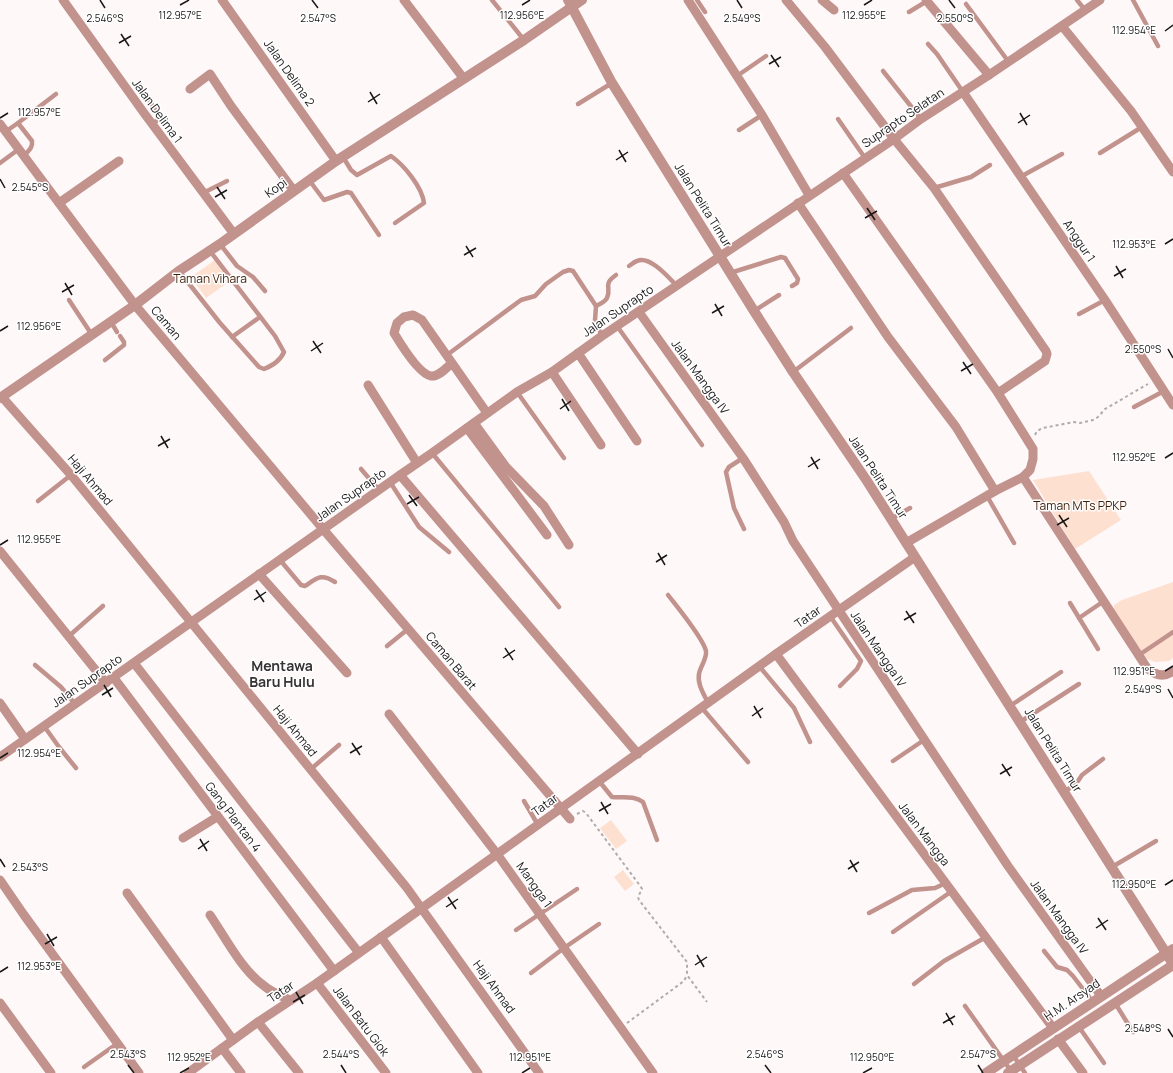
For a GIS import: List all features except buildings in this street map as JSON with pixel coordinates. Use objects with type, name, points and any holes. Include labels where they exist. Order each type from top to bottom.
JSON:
[{"type":"street","name":"Jalan Delima 1","points":[[63,0],[152,125],[234,234]]},
{"type":"street","name":"Jalan Delima 2","points":[[222,0],[339,159]]},
{"type":"street","points":[[404,0],[464,79]]},
{"type":"street","name":"Kopi","points":[[1,398],[111,322],[179,271],[220,244],[339,159],[524,40],[570,3],[582,0]]},
{"type":"street","points":[[688,0],[762,115],[809,195]]},
{"type":"street","points":[[786,0],[826,47],[894,139],[934,188],[1014,303],[1047,354],[1045,361],[998,393]]},
{"type":"street","points":[[822,0],[834,10]]},
{"type":"street","points":[[927,0],[989,75]]},
{"type":"street","name":"Suprapto Selatan","points":[[720,256],[894,139],[921,119],[1100,0]]},
{"type":"street","name":"Jalan Pelita Timur","points":[[570,3],[612,83],[792,372],[867,481],[1112,867],[1169,951],[1173,965]]},
{"type":"street","points":[[1062,26],[1131,111],[1173,172]]},
{"type":"street","points":[[190,89],[210,74],[231,106],[294,191]]},
{"type":"street","name":"Anggur 1","points":[[963,92],[1022,176],[1173,405]]},
{"type":"street","name":"Caman","points":[[3,128],[135,305],[323,529]]},
{"type":"street","points":[[59,203],[119,161]]},
{"type":"street","points":[[842,174],[998,393],[1033,449],[1034,459],[1030,470],[1023,477],[906,543]]},
{"type":"street","points":[[798,203],[888,336],[956,427],[991,494]]},
{"type":"street","name":"Jalan Suprapto","points":[[0,757],[471,426],[517,392],[552,372],[602,336],[720,256]]},
{"type":"street","name":"Jalan Mangga IV","points":[[639,312],[743,458],[784,522],[793,541],[838,611],[1097,999]]},
{"type":"street","points":[[452,363],[436,375],[431,376],[426,374],[410,357],[394,333],[397,323],[404,316],[416,316],[422,320],[487,413]]},
{"type":"street","points":[[578,353],[637,441]]},
{"type":"street","points":[[552,372],[601,445]]},
{"type":"street","points":[[368,385],[417,463]]},
{"type":"street","name":"Haji Ahmad","points":[[1,398],[71,475],[192,622],[422,908],[539,1073]]},
{"type":"street","points":[[471,426],[547,535]]},
{"type":"street","points":[[471,426],[506,468],[544,506],[569,545]]},
{"type":"street","points":[[400,475],[638,754]]},
{"type":"street","points":[[1023,477],[1147,668],[1158,675],[1163,675],[1173,671]]},
{"type":"street","name":"Caman Barat","points":[[323,529],[570,819]]},
{"type":"street","name":"Gang Plantan 4","points":[[0,551],[69,636],[110,680],[217,817],[334,971]]},
{"type":"street","name":"Tatar","points":[[188,1073],[258,1022],[334,971],[759,666],[915,557]]},
{"type":"street","points":[[260,574],[347,673]]},
{"type":"street","name":"Jalan Mangga","points":[[776,654],[1053,1028]]},
{"type":"street","points":[[134,663],[359,953]]},
{"type":"street","points":[[0,703],[25,739]]},
{"type":"street","name":"Mangga 1","points":[[389,714],[497,854],[653,1073]]},
{"type":"street","points":[[183,838],[217,817]]},
{"type":"street","points":[[0,880],[139,1073]]},
{"type":"street","points":[[127,893],[233,1040]]},
{"type":"street","points":[[210,915],[242,963],[257,981],[269,990],[290,1000]]},
{"type":"street","points":[[381,937],[478,1073]]},
{"type":"street","name":"H.M. Arsyad","points":[[986,1073],[1169,951]]},
{"type":"street","name":"H.M. Arsyad","points":[[1009,1072],[1023,1069],[1058,1039],[1173,965]]},
{"type":"street","name":"Jalan Batu Giok","points":[[317,983],[386,1073]]},
{"type":"street","points":[[0,1003],[51,1073]]},
{"type":"street","points":[[258,1022],[299,1073]]},
{"type":"street","points":[[1058,1039],[1083,1073]]},
{"type":"street","points":[[222,1048],[241,1073]]},
{"type":"lane","points":[[492,0],[524,40]]},
{"type":"lane","points":[[697,0],[705,12]]},
{"type":"lane","points":[[910,12],[927,0]]},
{"type":"lane","points":[[1076,0],[1085,10]]},
{"type":"lane","points":[[1133,0],[1158,46]]},
{"type":"lane","points":[[966,4],[1008,61]]},
{"type":"lane","points":[[928,44],[937,54],[963,92]]},
{"type":"lane","points":[[737,76],[766,56]]},
{"type":"lane","points":[[883,70],[921,119]]},
{"type":"lane","points":[[578,104],[612,83]]},
{"type":"lane","points":[[139,84],[159,116],[152,125]]},
{"type":"lane","points":[[3,128],[18,123],[56,94]]},
{"type":"lane","points":[[738,130],[762,115]]},
{"type":"lane","points":[[838,119],[865,158]]},
{"type":"lane","points":[[0,164],[31,148],[32,141],[18,123]]},
{"type":"lane","points":[[1100,153],[1142,127]]},
{"type":"lane","points":[[1022,176],[1062,154]]},
{"type":"lane","points":[[339,159],[357,175],[391,156],[400,162],[413,179],[424,198],[424,203],[395,223]]},
{"type":"lane","points":[[934,188],[971,177],[990,165]]},
{"type":"lane","points":[[309,180],[324,200],[347,192],[352,193],[379,235]]},
{"type":"lane","points":[[203,193],[227,181]]},
{"type":"lane","points":[[220,244],[237,266],[253,277],[265,291]]},
{"type":"lane","points":[[179,271],[232,337],[259,367],[264,369],[271,366],[281,359],[284,352],[275,336],[210,250]]},
{"type":"lane","points":[[730,273],[781,257],[785,258],[798,279],[797,283],[792,286]]},
{"type":"lane","points":[[629,266],[637,260],[642,259],[660,268],[676,286]]},
{"type":"lane","points":[[447,355],[521,300],[534,296],[546,284],[563,272],[569,270],[573,271],[596,306],[595,320],[602,336]]},
{"type":"lane","points":[[596,306],[608,296],[608,283],[610,279],[616,275]]},
{"type":"lane","points":[[754,311],[779,295]]},
{"type":"lane","points":[[69,300],[92,335]]},
{"type":"lane","points":[[1079,314],[1105,300]]},
{"type":"lane","points":[[232,337],[260,317]]},
{"type":"lane","points":[[105,360],[124,345],[124,342],[111,322]]},
{"type":"lane","points":[[617,326],[702,445]]},
{"type":"lane","points":[[792,372],[851,328]]},
{"type":"lane","points":[[1134,407],[1164,391]]},
{"type":"lane","points":[[517,392],[564,458]]},
{"type":"lane","points":[[432,453],[559,607]]},
{"type":"lane","points":[[743,458],[729,467],[726,472],[734,508],[744,529]]},
{"type":"lane","points":[[361,469],[379,490]]},
{"type":"lane","points":[[38,501],[71,475]]},
{"type":"lane","points":[[390,482],[419,527],[449,552]]},
{"type":"lane","points":[[991,494],[1014,543]]},
{"type":"lane","points":[[891,519],[910,508]]},
{"type":"lane","points":[[280,560],[304,586],[320,577],[327,577],[335,582]]},
{"type":"lane","points":[[668,595],[705,648],[706,653],[699,673],[698,681],[705,705],[748,762]]},
{"type":"lane","points":[[1079,618],[1104,601]]},
{"type":"lane","points":[[1070,603],[1098,649]]},
{"type":"lane","points":[[69,636],[103,606]]},
{"type":"lane","points":[[830,616],[861,661],[857,669],[840,686]]},
{"type":"lane","points":[[387,646],[408,629]]},
{"type":"lane","points":[[1139,655],[1173,632]]},
{"type":"lane","points":[[35,665],[61,687],[75,704]]},
{"type":"lane","points":[[759,666],[794,708],[810,742]]},
{"type":"lane","points":[[1010,706],[1061,672]]},
{"type":"lane","points":[[1020,722],[1079,684]]},
{"type":"lane","points":[[44,726],[76,768]]},
{"type":"lane","points":[[894,761],[924,740]]},
{"type":"lane","points":[[311,769],[339,745]]},
{"type":"lane","points":[[1065,792],[1078,781],[1082,775],[1103,759]]},
{"type":"lane","points":[[599,781],[612,797],[633,797],[643,802],[658,840]]},
{"type":"lane","points":[[524,801],[538,825]]},
{"type":"lane","points":[[1112,867],[1156,841]]},
{"type":"lane","points":[[869,913],[912,890],[935,888],[946,883]]},
{"type":"lane","points":[[516,930],[577,889]]},
{"type":"lane","points":[[893,932],[952,891]]},
{"type":"lane","points":[[531,973],[599,924]]},
{"type":"lane","points":[[914,984],[944,961],[986,937]]},
{"type":"lane","points":[[1044,951],[1057,967],[1067,970],[1097,999]]},
{"type":"lane","points":[[1115,1003],[1133,1032]]},
{"type":"lane","points":[[966,1006],[1004,1061],[1009,1072]]},
{"type":"lane","points":[[1078,1026],[1104,1063]]},
{"type":"lane","points":[[84,1067],[118,1043]]},
{"type":"lane","points":[[1013,1055],[1023,1069]]},
{"type":"path","points":[[1033,449],[1035,434],[1039,430],[1074,422],[1080,424],[1098,418],[1104,409],[1156,379]]},
{"type":"path","points":[[570,819],[581,812],[586,813],[615,851],[641,887],[642,890],[638,897],[639,900],[687,962],[687,975],[707,1002]]},
{"type":"path","points":[[620,1026],[628,1022],[684,981],[687,975]]},
{"type":"green space","name":"Taman Vihara","points":[[215,260],[230,281],[206,298],[191,277]]},
{"type":"green space","name":"Taman MTs PPKP","points":[[1089,471],[1121,520],[1075,549],[1033,480]]},
{"type":"green space","points":[[1173,582],[1173,658],[1169,661],[1155,662],[1144,658],[1114,615],[1114,605],[1122,600]]},
{"type":"green space","points":[[611,820],[627,841],[616,849],[600,828]]},
{"type":"green space","points":[[623,870],[634,884],[625,891],[614,877]]},
{"type":"district","name":"Mentawa Baru Hulu","points":[[282,674]]}]
